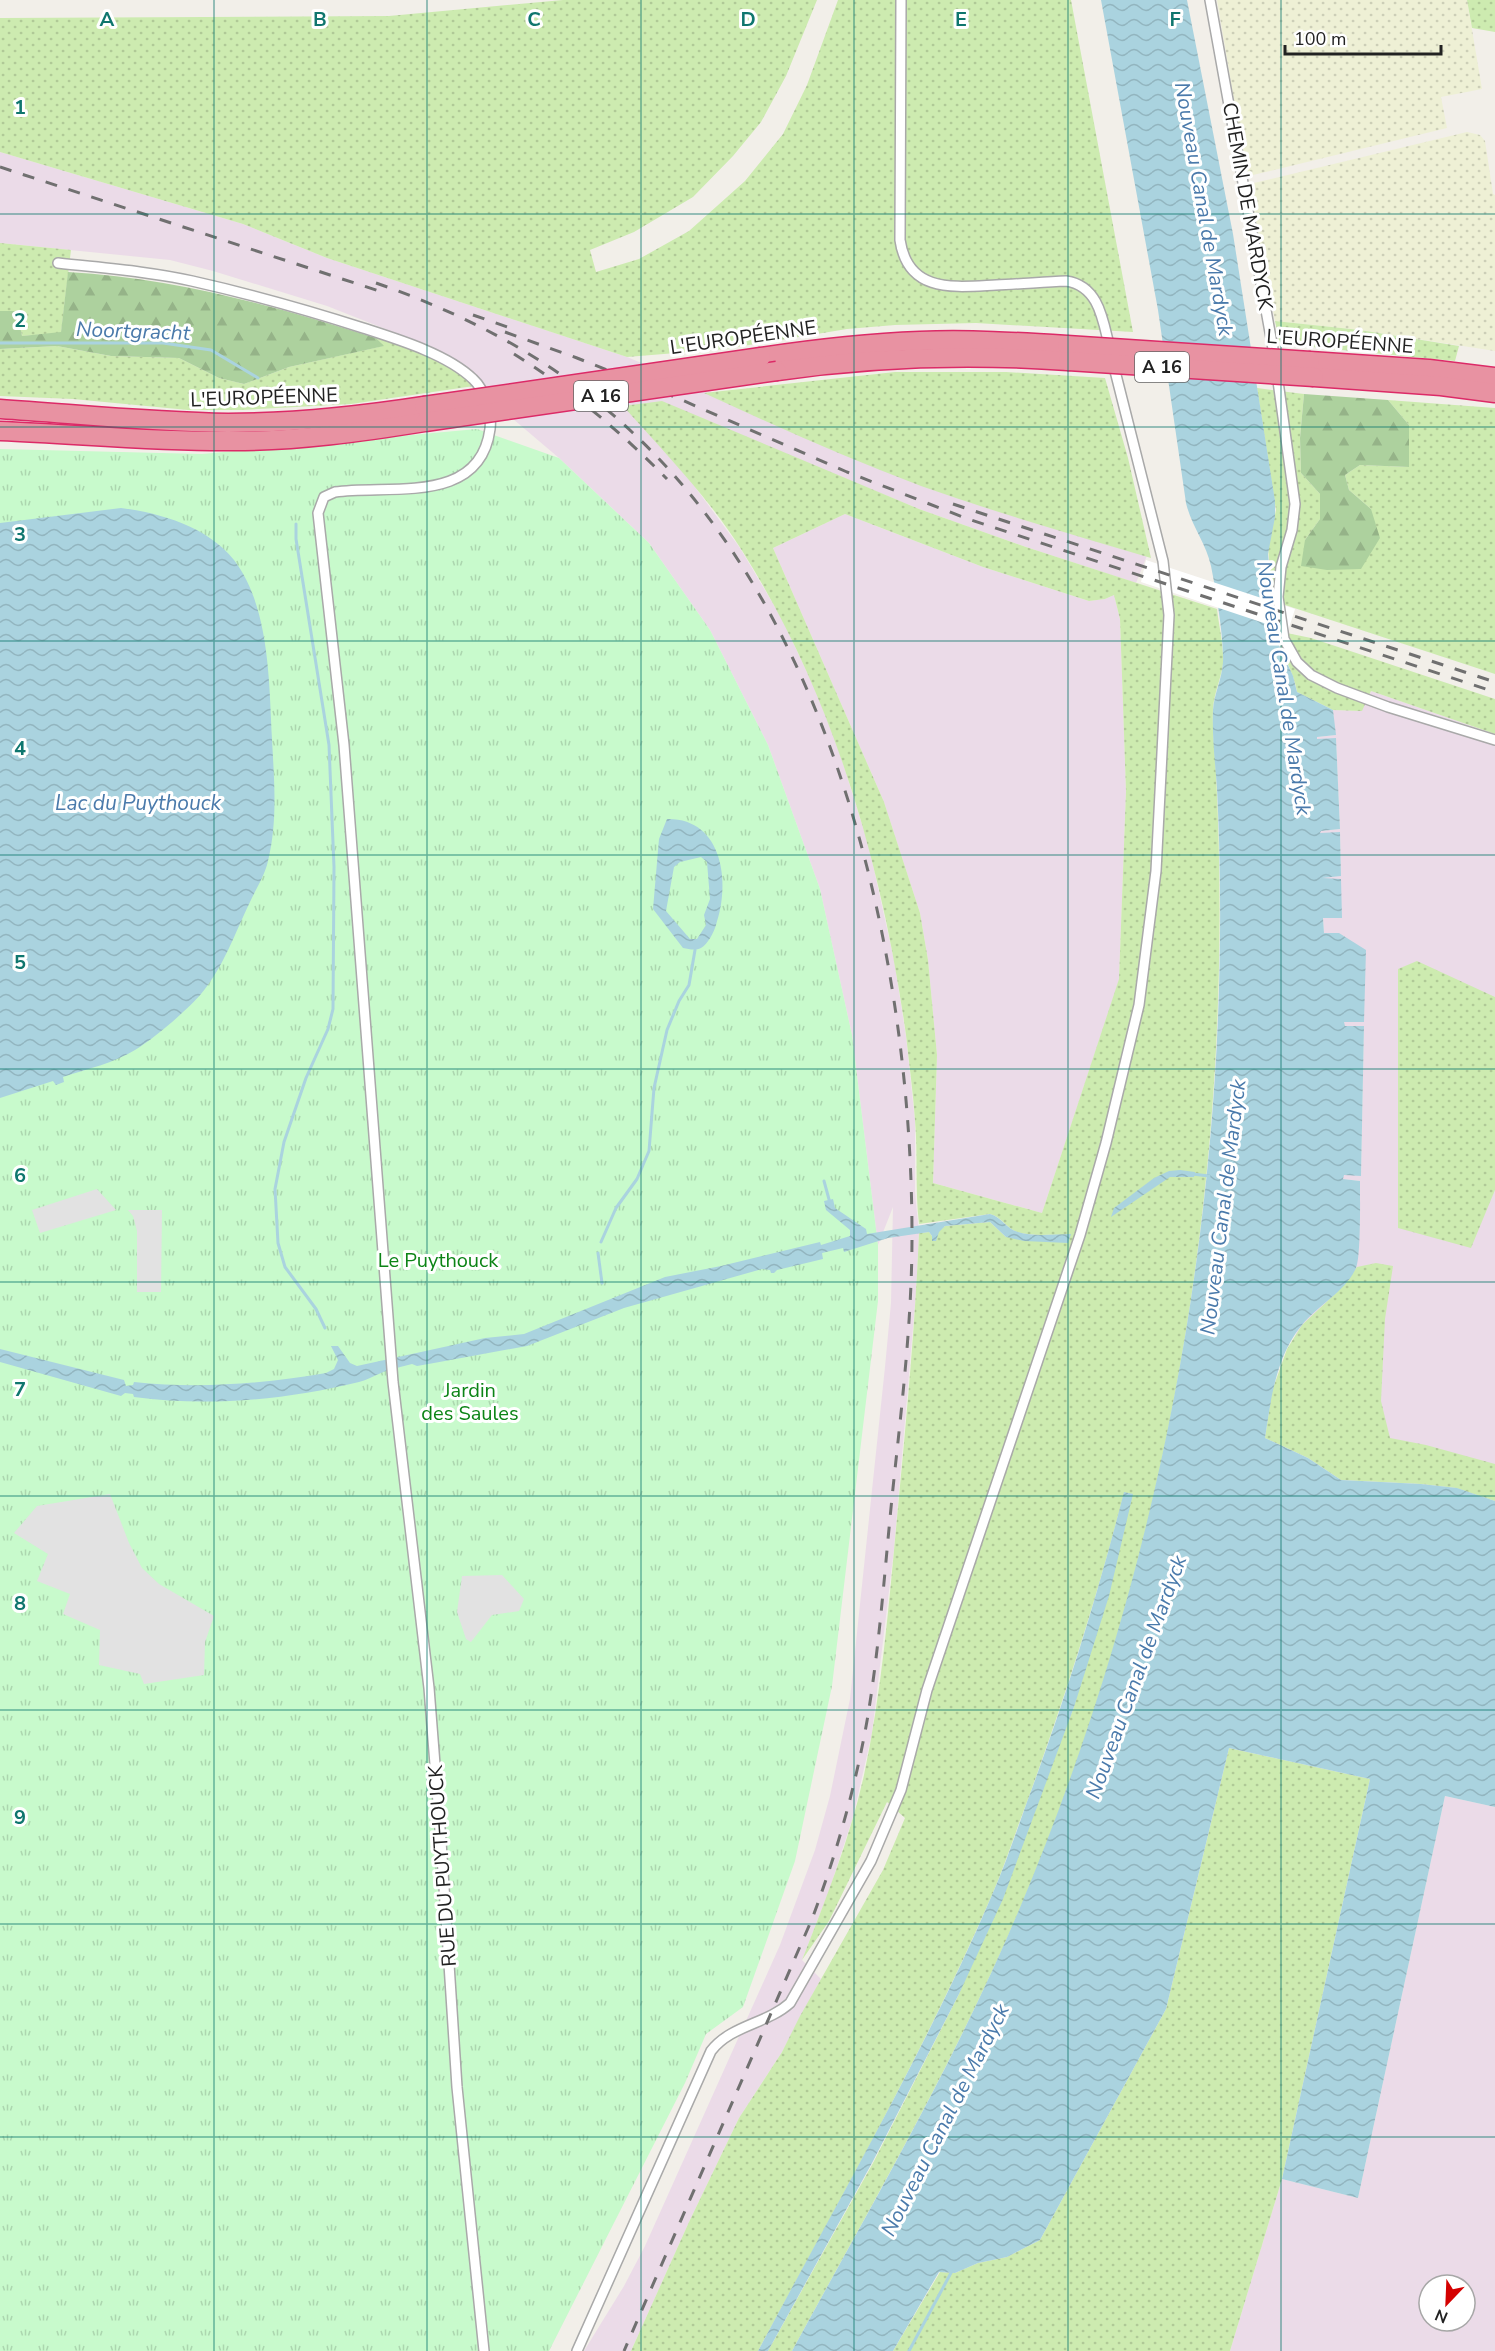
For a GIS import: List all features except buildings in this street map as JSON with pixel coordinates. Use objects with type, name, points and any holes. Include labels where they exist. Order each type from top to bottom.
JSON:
[{"type":"highway","name":"L'EUROPÉENNE","points":[[0,431],[144,440],[236,441],[327,435],[425,414],[761,357],[857,345],[918,341],[993,341],[1067,353]]},
{"type":"highway","name":"L'EUROPÉENNE","points":[[0,409],[144,420],[239,423],[425,414],[853,362],[1067,353],[1312,369],[1429,369],[1495,377]]},
{"type":"highway","name":"L'EUROPÉENNE","points":[[1312,369],[1495,393]]},
{"type":"street","points":[[577,2351],[711,2051],[728,2035],[781,2010],[790,2003],[864,1875],[889,1819],[903,1783],[927,1690],[1080,1235],[1128,1057],[1144,977],[1156,871],[1169,615],[1163,561],[1139,460],[1101,314],[1089,291],[1081,285],[1066,281],[940,286],[922,278],[905,259],[900,240],[901,0]]},
{"type":"street","name":"CHEMIN DE MARDYCK","points":[[1210,0],[1268,318],[1290,457],[1295,517],[1281,567],[1278,590],[1284,639],[1292,656],[1311,675],[1337,688],[1388,707],[1495,740]]},
{"type":"street","name":"RUE DU PUYTHOUCK","points":[[58,263],[119,269],[190,280],[299,308],[399,340],[459,369],[474,380],[481,389],[490,422],[488,438],[481,456],[472,468],[457,479],[425,487],[335,492],[324,498],[318,513],[344,745],[393,1379],[429,1688],[457,2087],[484,2351]]},
{"type":"shaded area","points":[[0,152],[243,224],[327,258],[627,357],[787,423],[1148,553],[1136,583],[919,509],[752,440],[695,487],[740,548],[781,617],[813,685],[837,744],[869,847],[894,960],[906,1036],[915,1121],[915,1193],[919,1233],[894,1549],[872,1733],[853,1817],[830,1888],[802,1960],[821,1979],[782,2052],[739,2118],[631,2351],[584,2351],[624,2286],[645,2246],[780,1945],[815,1850],[830,1796],[850,1699],[891,1303],[893,1207],[878,1245],[852,1035],[820,889],[768,745],[710,630],[649,543],[559,458],[426,345],[327,306],[170,260],[0,243]]},
{"type":"shaded area","points":[[845,514],[983,567],[1089,601],[1114,595],[1120,619],[1126,791],[1119,980],[1042,1213],[933,1183],[937,1055],[928,960],[920,913],[884,802],[773,548]]},
{"type":"shaded area","points":[[1371,691],[1495,734],[1495,1501],[1272,1391],[1360,1181],[1343,1179],[1343,1175],[1361,1175],[1364,1026],[1344,1026],[1344,1022],[1364,1022],[1324,934],[1323,918],[1341,918],[1322,879],[1322,877],[1341,876],[1340,833],[1320,833],[1320,831],[1340,829],[1336,739],[1317,740],[1317,737],[1335,735],[1333,710],[1361,711]]},
{"type":"shaded area","points":[[97,1189],[116,1210],[40,1233],[32,1210]]},
{"type":"shaded area","points":[[128,1210],[162,1210],[161,1292],[137,1292],[137,1231],[133,1216]]},
{"type":"shaded area","points":[[110,1494],[129,1543],[142,1568],[159,1584],[214,1616],[205,1642],[204,1675],[144,1684],[140,1674],[99,1665],[100,1630],[63,1614],[70,1594],[37,1581],[48,1554],[14,1533],[37,1506]]},
{"type":"shaded area","points":[[502,1575],[524,1599],[519,1611],[492,1615],[471,1642],[466,1639],[457,1612],[462,1576]]},
{"type":"shaded area","points":[[1445,1796],[1495,1807],[1495,2351],[1230,2351],[1282,2179],[1358,2198]]},
{"type":"green space","points":[[563,0],[817,0],[786,76],[761,122],[733,156],[693,197],[634,232],[590,250],[596,272],[639,259],[689,231],[745,181],[783,134],[807,85],[838,0],[1071,0],[1133,332],[976,323],[895,325],[847,329],[725,349],[627,357],[327,258],[243,224],[0,152],[0,18],[389,16]]},
{"type":"green space","points":[[1217,0],[1467,0],[1482,89],[1441,97],[1447,128],[1253,175],[1246,171]]},
{"type":"green space","points":[[1467,0],[1495,0],[1495,32],[1472,28]]},
{"type":"green space","points":[[1467,132],[1480,135],[1485,141],[1495,195],[1495,351],[1360,330],[1275,321],[1249,190],[1254,183]]},
{"type":"green space","points":[[0,243],[71,250],[61,333],[22,336],[17,311],[0,311]]},
{"type":"green space","points":[[68,272],[147,280],[224,295],[376,338],[384,346],[289,367],[244,384],[219,378],[179,358],[111,356],[57,346],[0,349],[0,311],[17,311],[22,336],[61,332]]},
{"type":"green space","points":[[1275,321],[1360,330],[1459,346],[1455,361],[1280,344]]},
{"type":"green space","points":[[376,338],[422,344],[474,386],[351,404],[242,410],[188,410],[73,399],[0,396],[0,349],[57,346],[111,356],[179,358],[219,378],[244,384],[289,367],[383,346]]},
{"type":"green space","points":[[895,372],[1006,372],[1105,378],[1128,458],[1151,558],[1007,515],[921,486],[811,441],[704,393]]},
{"type":"green space","points":[[1257,388],[1304,394],[1300,438],[1301,473],[1320,494],[1320,519],[1305,540],[1371,509],[1349,490],[1345,475],[1360,465],[1409,467],[1409,425],[1388,400],[1495,408],[1495,674],[1273,601],[1268,548],[1276,510]]},
{"type":"green space","points":[[1304,394],[1388,400],[1409,425],[1409,467],[1360,465],[1345,475],[1349,490],[1371,509],[1380,538],[1361,569],[1327,570],[1301,566],[1305,540],[1320,519],[1320,494],[1301,473],[1300,438]]},
{"type":"green space","points":[[662,401],[919,509],[1026,547],[1217,609],[1223,650],[1223,664],[1213,709],[1220,919],[1215,1065],[1203,1209],[1182,1353],[1154,1495],[1117,1636],[1072,1774],[1019,1911],[994,1968],[939,2079],[792,2351],[768,2351],[873,2163],[959,1994],[1074,1707],[1124,1493],[1103,1571],[1067,1687],[992,1895],[966,1954],[909,2069],[758,2351],[631,2351],[739,2118],[782,2052],[883,1870],[905,1818],[887,1802],[829,1921],[802,1960],[852,1822],[876,1711],[888,1615],[904,1447],[919,1233],[929,1232],[932,1236],[945,1226],[990,1222],[1006,1237],[1070,1234],[1024,1234],[1010,1228],[990,1214],[919,1224],[914,1109],[896,971],[868,845],[828,722],[803,663],[774,605],[741,549],[700,493],[623,406]],"holes":[[[845,514],[983,567],[1089,601],[1114,595],[1120,619],[1126,791],[1119,979],[1042,1213],[933,1183],[937,1055],[928,960],[920,913],[884,802],[773,548]]]},
{"type":"green space","name":"Le Puythouck","points":[[477,429],[559,458],[649,543],[710,630],[768,745],[820,889],[852,1035],[878,1245],[878,1301],[832,1686],[795,1861],[743,2007],[706,2034],[685,2083],[549,2351],[0,2351],[0,449],[202,454]]},
{"type":"green space","points":[[1277,631],[1311,638],[1495,699],[1495,734],[1371,691],[1362,711],[1333,710],[1297,692]]},
{"type":"green space","points":[[1417,961],[1495,997],[1495,1190],[1471,1248],[1398,1228],[1398,969]]},
{"type":"green space","points":[[1376,1263],[1393,1266],[1385,1319],[1381,1401],[1390,1438],[1426,1445],[1495,1464],[1495,1501],[1456,1488],[1341,1480],[1308,1458],[1265,1438],[1272,1391],[1287,1349],[1302,1325],[1337,1292],[1357,1267]]},
{"type":"green space","points":[[1229,1748],[1370,1779],[1282,2179],[1230,2351],[893,2351],[940,2272],[955,2273],[978,2263],[1007,2257],[1040,2240],[1166,2009]]},
{"type":"water","name":"Nouveau Canal de Mardyck","points":[[1101,0],[1187,0],[1233,234],[1275,501],[1275,517],[1268,554],[1278,643],[1293,676],[1297,692],[1333,710],[1336,735],[1317,737],[1317,739],[1336,738],[1340,829],[1320,833],[1340,832],[1341,876],[1322,878],[1341,879],[1342,918],[1323,918],[1324,933],[1339,933],[1366,950],[1364,1022],[1344,1022],[1345,1026],[1364,1026],[1361,1176],[1344,1175],[1343,1179],[1360,1181],[1358,1262],[1345,1284],[1308,1318],[1286,1350],[1276,1379],[1265,1438],[1308,1458],[1341,1480],[1457,1488],[1495,1501],[1495,1807],[1445,1796],[1358,2198],[1282,2179],[1370,1779],[1229,1748],[1166,2009],[1040,2240],[1007,2257],[978,2263],[955,2273],[939,2272],[893,2351],[792,2351],[968,2023],[1019,1910],[1071,1776],[1115,1639],[1152,1500],[1181,1360],[1202,1218],[1215,1075],[1220,932],[1213,720],[1223,652],[1211,566],[1186,503],[1158,310]]},
{"type":"water","name":"Lac du Puythouck","points":[[121,508],[167,518],[197,530],[211,539],[234,560],[255,600],[268,670],[274,770],[275,800],[268,861],[263,877],[216,973],[201,994],[179,1016],[127,1055],[63,1077],[64,1082],[56,1085],[53,1081],[0,1098],[0,523]]},
{"type":"water","points":[[667,819],[686,822],[700,829],[711,841],[718,856],[723,891],[720,908],[712,934],[706,944],[699,949],[683,948],[653,909],[659,839]],"holes":[[[701,857],[707,862],[710,899],[704,915],[706,925],[697,939],[690,939],[666,911],[674,867],[680,862]]]},
{"type":"water","points":[[1169,1171],[1195,1172],[1194,1177],[1170,1177],[1111,1217],[1114,1208],[1154,1178]]},
{"type":"water","points":[[833,1199],[835,1208],[866,1229],[867,1234],[990,1214],[1010,1228],[1024,1234],[1071,1234],[1068,1243],[1024,1241],[1006,1237],[990,1222],[945,1226],[939,1232],[936,1241],[932,1241],[929,1232],[888,1238],[844,1252],[843,1248],[822,1253],[823,1259],[777,1270],[774,1273],[762,1269],[624,1308],[527,1346],[417,1366],[412,1364],[359,1382],[275,1397],[190,1401],[134,1397],[133,1394],[125,1393],[121,1396],[0,1362],[0,1349],[124,1380],[126,1386],[133,1385],[134,1382],[182,1385],[230,1384],[326,1373],[334,1369],[338,1360],[331,1346],[338,1346],[350,1363],[357,1366],[485,1338],[524,1334],[665,1277],[820,1242],[821,1245],[850,1236],[850,1230],[826,1210],[824,1201]]},
{"type":"water","points":[[1124,1492],[1133,1494],[1109,1596],[1074,1707],[1003,1899],[959,1994],[872,2163],[768,2351],[758,2351],[910,2068],[992,1895],[1015,1837],[1067,1687],[1103,1571]]},
{"type":"pier","points":[[1146,560],[1295,609],[1288,631],[1141,582]]},
{"type":"waterway","name":"Noortgracht","points":[[0,343],[163,343],[211,350],[258,378]]},
{"type":"waterway","points":[[296,524],[296,539],[329,745],[334,867],[333,1009],[328,1029],[306,1078],[284,1142],[275,1189],[278,1243],[285,1267],[316,1309],[325,1328]]},
{"type":"waterway","points":[[601,1242],[616,1208],[637,1179],[649,1151],[654,1088],[667,1030],[679,1001],[689,985],[695,950]]},
{"type":"waterway","name":"Nouveau Canal de Mardyck","points":[[1192,1174],[1209,1176]]},
{"type":"waterway","points":[[824,1181],[830,1203]]},
{"type":"waterway","points":[[598,1253],[602,1283]]},
{"type":"waterway","points":[[909,2351],[952,2271]]},
{"type":"railway","points":[[0,167],[382,292]]},
{"type":"railway","points":[[376,283],[480,327],[544,363],[605,408],[633,433],[704,511],[763,601],[811,700],[849,804],[878,913],[897,1023],[908,1131],[912,1236],[910,1299],[879,1634],[872,1692],[857,1772],[844,1822],[812,1919],[624,2351]]},
{"type":"railway","points":[[473,315],[516,330]]},
{"type":"railway","points":[[505,332],[675,397],[847,472],[968,519],[1495,692]]},
{"type":"railway","points":[[514,354],[594,412],[667,479]]},
{"type":"railway","points":[[953,504],[1495,682]]},
{"type":"park label","name":"Jardin des Saules","points":[[470,1402]]}]
